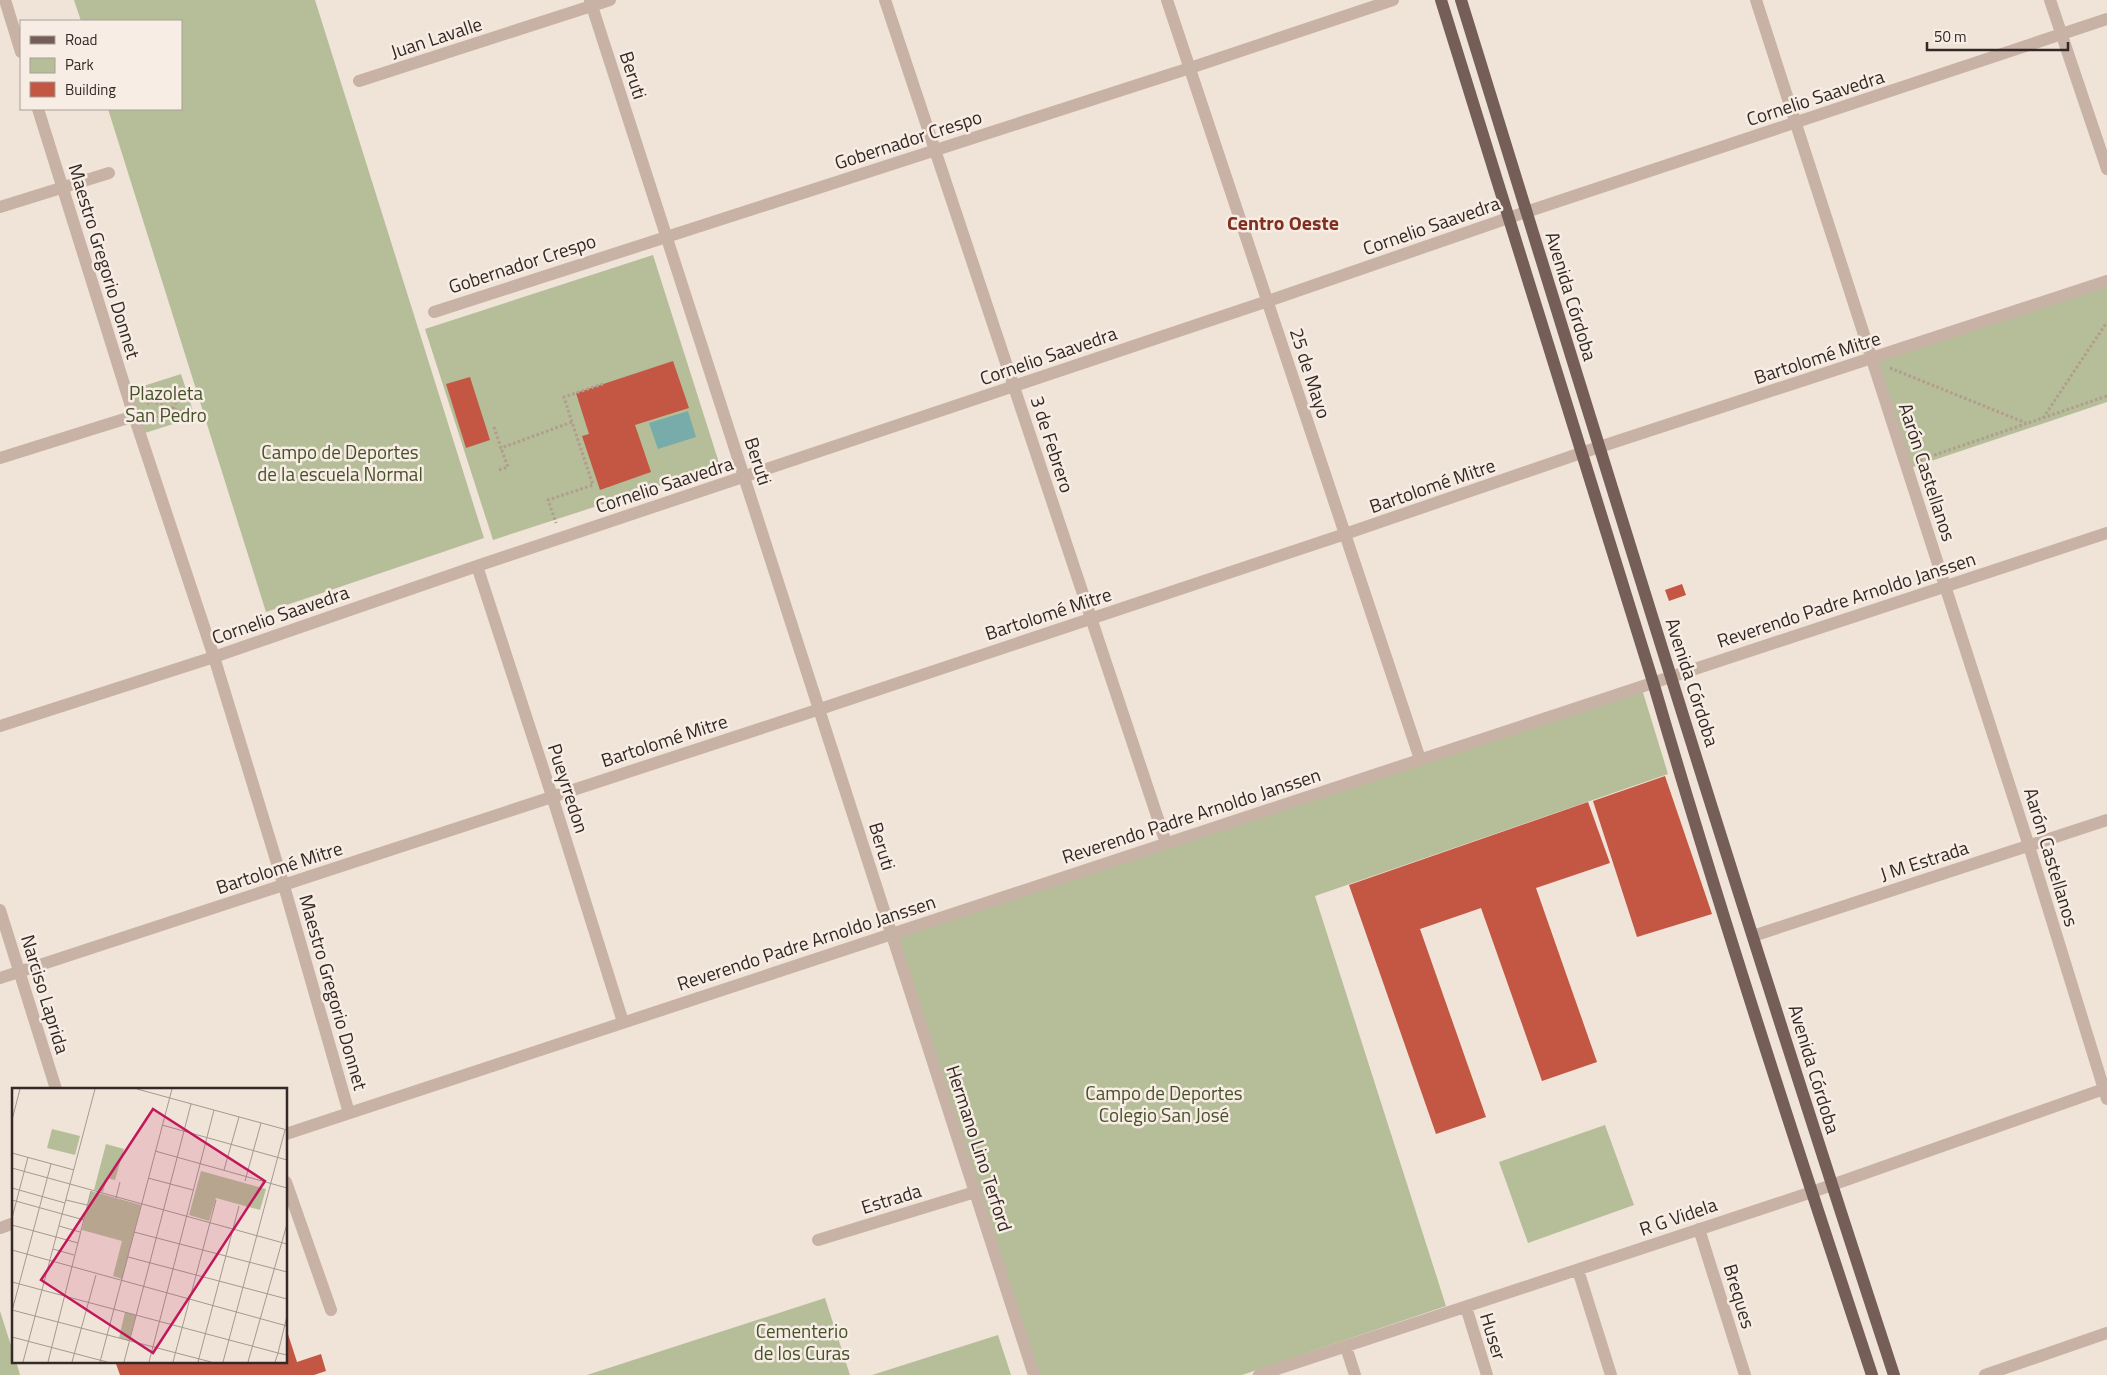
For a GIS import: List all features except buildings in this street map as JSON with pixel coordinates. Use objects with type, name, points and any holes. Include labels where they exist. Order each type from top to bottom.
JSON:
[{"type":"main road","name":"Avenida Córdoba","points":[[1441,0],[1679,771],[1872,1375]]},
{"type":"main road","name":"Avenida Córdoba","points":[[1461,0],[1598,448],[1672,676],[1831,1184],[1894,1375]]},
{"type":"street","points":[[6,0],[20,49]]},
{"type":"street","name":"Juan Lavalle","points":[[359,81],[591,3],[610,0]]},
{"type":"street","name":"3 de Febrero","points":[[884,0],[1166,843]]},
{"type":"street","name":"25 de Mayo","points":[[1167,0],[1420,759]]},
{"type":"street","name":"Gobernador Crespo","points":[[434,312],[1190,68],[1392,0]]},
{"type":"street","name":"Aarón Castellanos","points":[[1756,0],[1877,362],[2106,1092]]},
{"type":"street","points":[[2050,0],[2107,169]]},
{"type":"street","name":"Beruti","points":[[591,3],[745,476],[891,934]]},
{"type":"street","name":"Cornelio Saavedra","points":[[0,726],[214,657],[477,566],[1268,301],[1526,212],[1796,124],[2107,19]]},
{"type":"street","name":"Maestro Gregorio Donnet","points":[[38,110],[134,416],[214,657],[284,886],[349,1113]]},
{"type":"street","points":[[0,207],[109,173]]},
{"type":"street","name":"Bartolomé Mitre","points":[[0,978],[1092,619],[1581,453],[1877,362],[2107,281]]},
{"type":"street","points":[[0,458],[134,416]]},
{"type":"street","name":"Reverendo Padre Arnoldo Janssen","points":[[288,1133],[2107,533]]},
{"type":"street","name":"Pueyrredon","points":[[477,566],[623,1022]]},
{"type":"street","name":"J M Estrada","points":[[1753,936],[2107,820]]},
{"type":"street","name":"Narciso Laprida","points":[[0,910],[56,1088]]},
{"type":"street","name":"Hermano Lino Terford","points":[[891,934],[1034,1375]]},
{"type":"street","name":"R G Videla","points":[[1259,1375],[1812,1192],[2106,1092]]},
{"type":"street","points":[[288,1188],[332,1310]]},
{"type":"street","name":"Estrada","points":[[818,1240],[975,1192]]},
{"type":"street","points":[[0,1228],[12,1224]]},
{"type":"street","name":"Breques","points":[[1699,1229],[1745,1375]]},
{"type":"street","points":[[1578,1270],[1612,1375]]},
{"type":"street","name":"Huser","points":[[1466,1307],[1487,1375]]},
{"type":"street","points":[[1985,1375],[2107,1333]]},
{"type":"street","points":[[1346,1346],[1355,1375]]},
{"type":"path","points":[[2043,418],[2107,322]]},
{"type":"path","points":[[1877,362],[2027,424]]},
{"type":"path","points":[[562,538],[548,500],[593,485],[564,397],[603,384]]},
{"type":"path","points":[[1914,462],[2107,396]]},
{"type":"path","points":[[174,409],[178,397]]},
{"type":"path","points":[[145,406],[151,401],[183,412]]},
{"type":"path","points":[[150,423],[165,406]]},
{"type":"path","points":[[501,448],[572,422]]},
{"type":"path","points":[[494,427],[508,467],[499,470]]},
{"type":"green space","name":"Campo de Deportes de la escuela Normal","points":[[74,0],[315,0],[484,538],[266,612],[108,110],[182,110],[182,20],[81,20]]},
{"type":"green space","points":[[653,255],[720,466],[493,540],[425,329]]},
{"type":"green space","points":[[2107,283],[2107,402],[1910,468],[1876,361]]},
{"type":"green space","name":"Plazoleta San Pedro","points":[[181,374],[195,417],[145,433],[131,390]]},
{"type":"green space","name":"Campo de Deportes Colegio San José","points":[[1641,686],[1668,774],[1315,896],[1446,1306],[1242,1375],[1034,1375],[891,934]]},
{"type":"green space","points":[[1605,1125],[1634,1205],[1528,1243],[1499,1162]]},
{"type":"green space","name":"Cementerio de los Curas","points":[[825,1298],[850,1375],[587,1375]]},
{"type":"green space","points":[[0,1311],[12,1349],[12,1362],[16,1362],[20,1375],[0,1375]]},
{"type":"green space","name":"Cementerio de los Curas","points":[[998,1335],[1011,1375],[872,1375]]},
{"type":"water","points":[[688,411],[696,437],[658,449],[649,423]]},
{"type":"district","name":"Centro Oeste","points":[[1283,222]]}]
